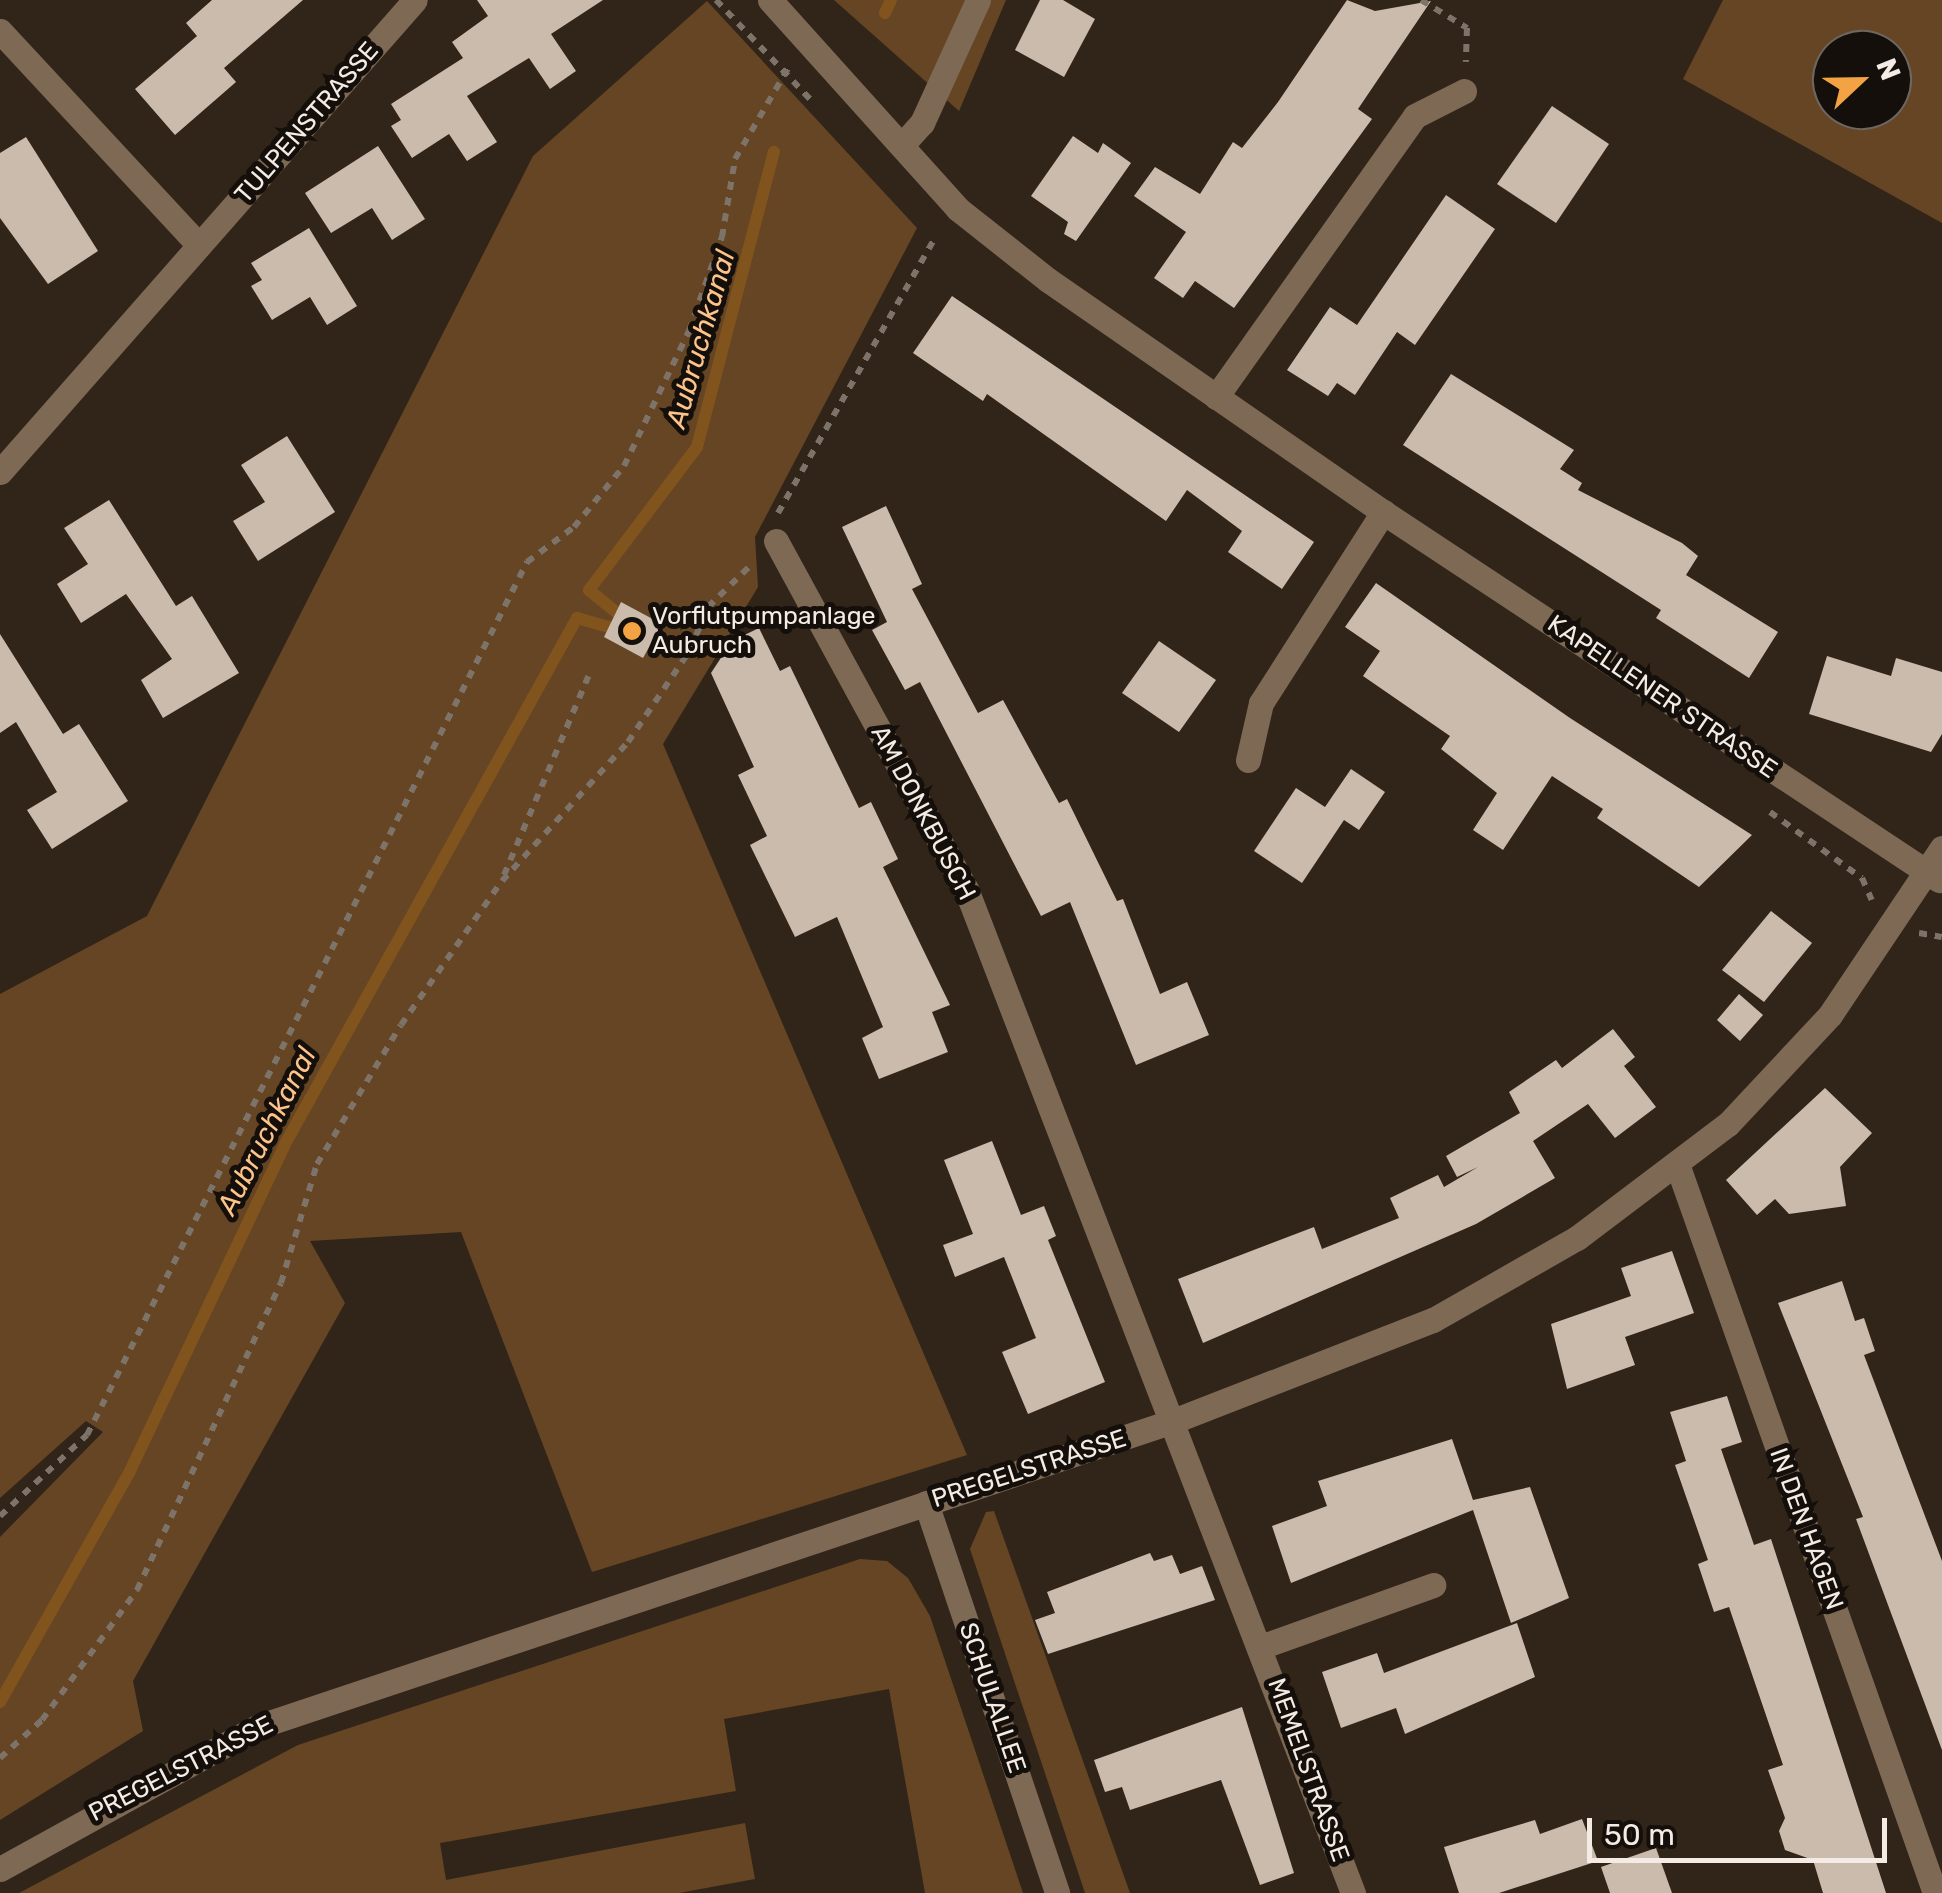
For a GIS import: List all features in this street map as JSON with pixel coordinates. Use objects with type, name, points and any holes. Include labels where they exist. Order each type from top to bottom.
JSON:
[{"type":"street","name":"TULPENSTRASSE","points":[[0,472],[414,0]]},
{"type":"street","name":"KAPELLENER STRASSE","points":[[770,0],[958,208],[1382,512],[1935,878]]},
{"type":"street","points":[[902,145],[922,123],[978,0]]},
{"type":"street","points":[[0,32],[199,245]]},
{"type":"street","points":[[1216,396],[1415,116],[1464,92]]},
{"type":"street","points":[[1248,760],[1261,703],[1382,512]]},
{"type":"street","name":"AM DONKBUSCH","points":[[776,540],[966,889],[1176,1420]]},
{"type":"street","name":"PREGELSTRASSE","points":[[0,1869],[257,1727],[1176,1420],[1433,1320],[1577,1238],[1728,1124],[1830,1015],[1935,878],[1942,848]]},
{"type":"street","name":"IN DEN HAGEN","points":[[1677,1164],[1935,1893]]},
{"type":"street","name":"MEMELSTRASSE","points":[[1176,1420],[1353,1893]]},
{"type":"street","name":"SCHULALLEE","points":[[926,1503],[1057,1893]]},
{"type":"street","name":"MEMELSTRASSE","points":[[1263,1646],[1433,1586]]},
{"type":"path","points":[[1421,0],[1467,28],[1464,92]]},
{"type":"path","points":[[0,1516],[87,1435],[527,562],[574,528],[624,466],[689,331],[722,237],[736,158],[806,39]]},
{"type":"path","points":[[0,1758],[42,1720],[137,1590],[280,1283],[317,1164],[401,1025],[502,881],[628,742],[690,650],[708,607],[776,540],[773,523],[936,236]]},
{"type":"path","points":[[502,881],[589,675]]},
{"type":"shaded area","points":[[834,0],[1006,0],[959,111]]},
{"type":"shaded area","points":[[1723,0],[1942,0],[1942,223],[1683,79]]},
{"type":"shaded area","points":[[707,1],[917,228],[755,537],[758,587],[663,744],[967,1455],[592,1572],[461,1232],[310,1241],[345,1303],[133,1681],[143,1731],[0,1820],[0,1537],[103,1432],[86,1421],[0,1498],[0,994],[147,916],[533,156]]},
{"type":"shaded area","points":[[994,1511],[1130,1893],[1085,1893],[970,1549],[986,1512]]},
{"type":"shaded area","points":[[860,1559],[887,1561],[908,1578],[930,1616],[1023,1893],[925,1893],[889,1689],[724,1719],[736,1791],[440,1843],[446,1880],[745,1823],[755,1879],[679,1893],[19,1893],[298,1745]]},
{"type":"building","points":[[212,0],[303,0],[224,68],[236,82],[175,135],[135,89],[197,36],[186,23]]},
{"type":"building","points":[[477,0],[603,0],[551,34],[576,71],[550,89],[529,58],[467,96],[497,142],[467,161],[449,134],[412,158],[391,126],[401,120],[391,104],[463,58],[452,42],[488,16]]},
{"type":"building","points":[[1040,0],[1063,0],[1095,19],[1064,77],[1015,50]]},
{"type":"building","points":[[1347,0],[1375,11],[1431,1],[1358,109],[1372,119],[1234,308],[1195,281],[1183,298],[1154,278],[1186,232],[1134,196],[1155,167],[1200,194],[1233,142],[1242,148],[1278,102]]},
{"type":"building","points":[[1552,106],[1609,144],[1556,223],[1497,184]]},
{"type":"building","points":[[1073,136],[1098,153],[1103,143],[1131,163],[1076,241],[1064,234],[1068,222],[1031,196]]},
{"type":"building","points":[[26,137],[98,251],[48,284],[0,218],[0,153]]},
{"type":"building","points":[[378,146],[425,219],[392,240],[372,208],[331,233],[305,193]]},
{"type":"building","points":[[1446,195],[1495,229],[1415,345],[1397,332],[1355,395],[1337,383],[1328,396],[1287,370],[1330,307],[1357,325]]},
{"type":"building","points":[[309,228],[357,306],[327,325],[310,297],[272,320],[251,286],[262,280],[251,263]]},
{"type":"building","points":[[952,296],[1314,542],[1282,589],[1228,552],[1242,531],[1187,490],[1166,521],[987,394],[983,401],[913,353]]},
{"type":"building","points":[[1451,374],[1574,450],[1560,469],[1582,483],[1578,490],[1682,543],[1698,556],[1686,575],[1778,632],[1749,678],[1656,618],[1661,610],[1403,445]]},
{"type":"building","points":[[287,436],[335,512],[258,561],[233,521],[265,502],[241,465]]},
{"type":"building","points":[[109,500],[176,606],[192,596],[239,673],[163,718],[141,680],[172,659],[126,594],[81,623],[57,584],[88,564],[64,528]]},
{"type":"building","points":[[886,506],[922,584],[912,589],[978,713],[1003,700],[1059,803],[1067,799],[1117,901],[1123,899],[1160,994],[1187,982],[1209,1035],[1136,1065],[1070,902],[1041,916],[920,682],[905,690],[872,630],[887,622],[842,527]]},
{"type":"building","points":[[1376,583],[1570,718],[1752,835],[1699,887],[1597,818],[1603,809],[1552,776],[1503,850],[1473,830],[1497,793],[1441,749],[1450,736],[1363,676],[1380,651],[1345,627]]},
{"type":"building","name":"Vorflutpumpanlage Aubruch","points":[[621,602],[662,624],[643,658],[604,637]]},
{"type":"building","points":[[759,628],[780,671],[790,666],[859,808],[871,802],[898,859],[883,867],[950,1005],[932,1012],[948,1052],[879,1079],[862,1038],[883,1027],[837,917],[795,937],[750,845],[767,836],[738,775],[754,767],[711,673],[732,641]]},
{"type":"building","points":[[0,634],[63,734],[79,724],[128,801],[52,849],[27,810],[57,792],[16,722],[0,733]]},
{"type":"building","points":[[1159,641],[1216,680],[1179,732],[1122,693]]},
{"type":"building","points":[[1827,656],[1891,676],[1896,658],[1942,672],[1942,734],[1931,752],[1809,714]]},
{"type":"building","points":[[1351,769],[1385,792],[1359,830],[1344,820],[1302,883],[1254,851],[1296,788],[1325,807]]},
{"type":"building","points":[[1771,911],[1812,943],[1764,1002],[1722,970]]},
{"type":"building","points":[[1739,994],[1763,1015],[1740,1041],[1717,1020]]},
{"type":"building","points":[[1613,1029],[1635,1057],[1624,1066],[1656,1107],[1615,1138],[1588,1104],[1533,1141],[1555,1178],[1476,1224],[1203,1343],[1178,1279],[1314,1227],[1322,1249],[1399,1218],[1390,1198],[1438,1175],[1444,1187],[1478,1167],[1457,1177],[1446,1156],[1520,1113],[1509,1092],[1556,1060],[1562,1068]]},
{"type":"building","points":[[1825,1088],[1872,1133],[1840,1167],[1846,1206],[1789,1214],[1775,1199],[1757,1215],[1726,1180]]},
{"type":"building","points":[[992,1141],[1021,1215],[1044,1206],[1056,1236],[1048,1240],[1105,1382],[1028,1414],[1002,1352],[1036,1338],[1004,1257],[955,1277],[943,1245],[973,1234],[944,1160]]},
{"type":"building","points":[[1672,1251],[1694,1313],[1625,1337],[1635,1365],[1567,1389],[1551,1324],[1631,1296],[1621,1268]]},
{"type":"building","points":[[1842,1281],[1855,1321],[1864,1318],[1875,1351],[1864,1355],[1942,1561],[1942,1750],[1856,1519],[1863,1517],[1778,1303]]},
{"type":"building","points":[[1727,1396],[1742,1442],[1721,1449],[1754,1545],[1771,1539],[1886,1893],[1823,1893],[1813,1860],[1785,1850],[1779,1831],[1785,1818],[1768,1770],[1783,1765],[1729,1607],[1714,1612],[1698,1564],[1708,1560],[1675,1465],[1686,1461],[1670,1412]]},
{"type":"building","points":[[1452,1439],[1473,1500],[1530,1487],[1569,1598],[1511,1623],[1473,1510],[1291,1583],[1272,1526],[1327,1506],[1318,1481]]},
{"type":"building","points":[[1150,1553],[1154,1561],[1172,1555],[1180,1574],[1202,1566],[1215,1600],[1048,1654],[1035,1620],[1055,1613],[1047,1592]]},
{"type":"building","points":[[1517,1623],[1535,1677],[1405,1734],[1396,1708],[1341,1728],[1322,1672],[1377,1653],[1384,1673]]},
{"type":"building","points":[[1242,1707],[1294,1873],[1260,1885],[1221,1780],[1130,1810],[1122,1787],[1105,1792],[1094,1760]]},
{"type":"building","points":[[1582,1819],[1598,1861],[1499,1893],[1459,1893],[1444,1847],[1535,1820],[1540,1834]]},
{"type":"building","points":[[1656,1848],[1672,1893],[1610,1893],[1601,1867]]},
{"type":"waterway","name":"Aubruchkanal","points":[[885,13],[891,0]]},
{"type":"waterway","name":"Aubruchkanal","points":[[616,612],[589,590],[697,447],[774,152]]},
{"type":"waterway","name":"Aubruchkanal","points":[[0,1702],[129,1473],[285,1144],[577,618],[609,627]]},
{"type":"place","name":"Vorflutpumpanlage Aubruch","points":[[632,631]]}]
